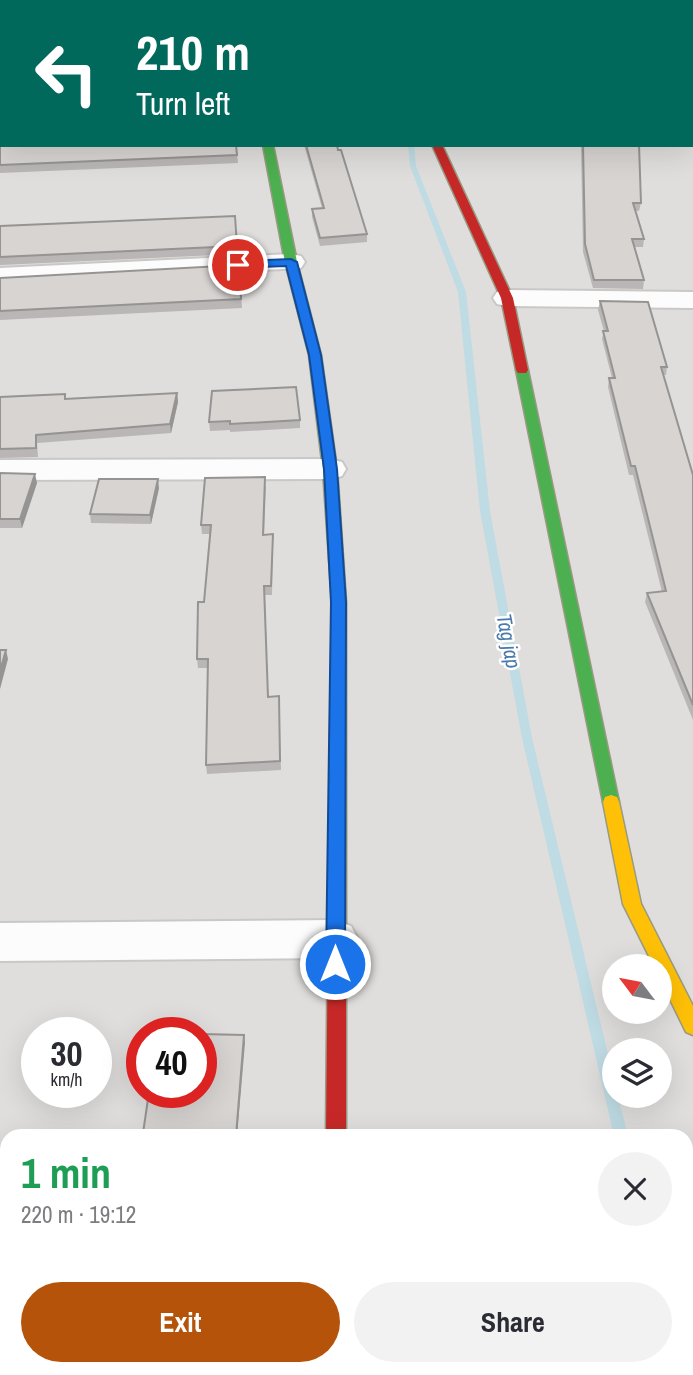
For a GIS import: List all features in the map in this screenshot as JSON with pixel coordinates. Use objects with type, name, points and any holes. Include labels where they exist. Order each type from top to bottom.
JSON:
[{"type":"street","points":[[268,147],[291,262],[315,355],[331,469],[339,602],[336,1129]]},
{"type":"street","points":[[438,147],[508,298],[632,904],[693,1026]]},
{"type":"street","points":[[0,276],[291,262]]},
{"type":"street","points":[[508,298],[693,300]]},
{"type":"street","points":[[0,470],[331,469]]},
{"type":"street","points":[[0,942],[335,939]]},
{"type":"shaded area","points":[[0,147],[693,147],[693,1129],[0,1129]]},
{"type":"building","points":[[0,147],[236,147],[237,155],[0,165]]},
{"type":"building","points":[[307,147],[337,147],[341,150],[367,234],[320,238],[312,209],[324,208]]},
{"type":"building","points":[[583,147],[639,147],[641,203],[633,203],[644,239],[632,239],[644,280],[594,280],[585,244]]},
{"type":"building","points":[[235,216],[237,246],[0,257],[0,226]]},
{"type":"building","points":[[239,265],[241,299],[0,311],[0,278]]},
{"type":"building","points":[[600,301],[648,302],[667,367],[661,367],[693,475],[693,705],[647,593],[666,591],[635,466],[631,466],[609,378],[615,378],[603,331],[608,331]]},
{"type":"building","points":[[296,387],[300,420],[230,424],[230,421],[209,422],[212,391]]},
{"type":"building","points":[[177,393],[170,424],[36,435],[36,448],[0,449],[0,397],[65,394],[65,399]]},
{"type":"building","points":[[0,473],[35,474],[20,519],[0,519]]},
{"type":"building","points":[[265,477],[263,535],[273,534],[271,586],[264,586],[268,697],[279,696],[280,761],[206,765],[208,659],[197,659],[198,602],[204,602],[211,525],[201,525],[205,478]]},
{"type":"building","points":[[99,479],[158,479],[150,515],[90,514]]},
{"type":"building","points":[[0,650],[6,650],[0,671]]},
{"type":"building","points":[[217,1034],[244,1035],[237,1129],[144,1129],[147,1108],[217,1108]]},
{"type":"waterway","name":"Tag jap","points":[[411,147],[413,166],[462,292],[485,511],[527,738],[619,1129]]},
{"type":"traffic: fast","points":[[268,147],[291,262],[315,355],[330,469],[339,602],[337,925]]},
{"type":"traffic: fast","points":[[522,370],[611,802]]},
{"type":"traffic: slow","points":[[611,802],[632,904],[693,1026]]},
{"type":"traffic: jam","points":[[438,147],[507,298],[522,370]]},
{"type":"traffic: jam","points":[[336,1129],[337,925]]},
{"type":"route","points":[[238,265],[291,262],[315,355],[331,469],[339,602],[335,964]]}]
